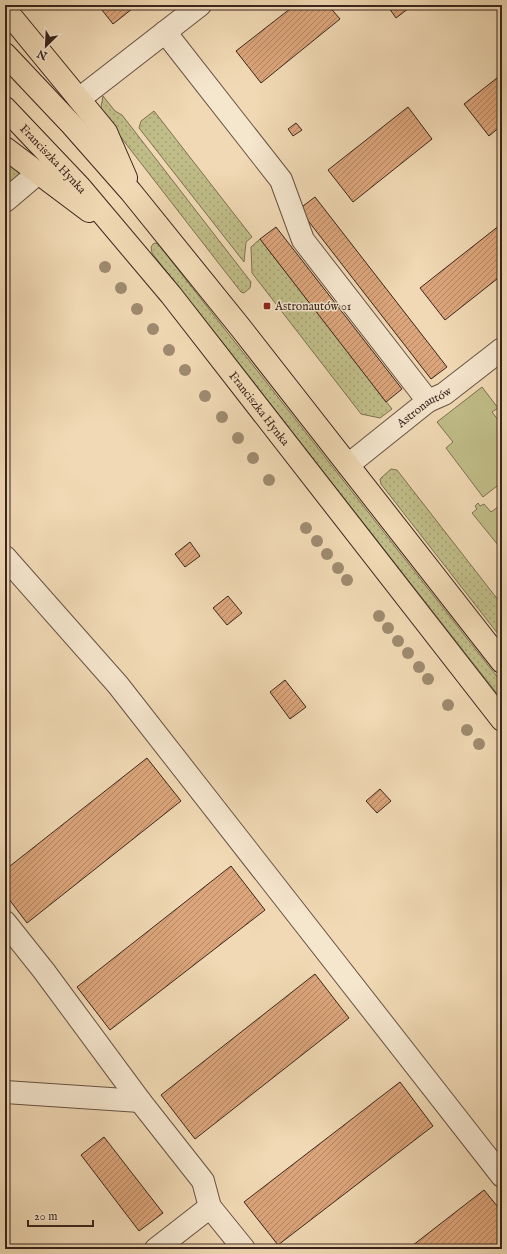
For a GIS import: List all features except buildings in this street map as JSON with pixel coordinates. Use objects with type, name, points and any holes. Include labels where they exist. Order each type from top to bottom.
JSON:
[{"type":"main road","points":[[5,9],[106,132],[118,156],[131,192]]},
{"type":"main road","points":[[5,54],[72,125],[131,192],[240,327],[502,662]]},
{"type":"main road","name":"Franciszka Hynka","points":[[5,108],[80,187],[176,302],[502,720]]},
{"type":"main road","points":[[5,148],[122,236]]},
{"type":"street","points":[[79,99],[200,5]]},
{"type":"street","points":[[165,32],[281,180],[303,240],[428,401]]},
{"type":"street","points":[[5,201],[38,173]]},
{"type":"street","name":"Astronautów","points":[[348,465],[428,401],[444,394],[502,349]]},
{"type":"street","points":[[5,557],[118,684],[502,1176]]},
{"type":"street","points":[[5,922],[44,971],[140,1101],[203,1181],[210,1207],[244,1249]]},
{"type":"street","points":[[5,1092],[140,1101]]},
{"type":"street","points":[[156,1249],[210,1207]]},
{"type":"shaded area","points":[[103,96],[115,111],[122,115],[251,282],[250,288],[244,293],[241,292],[102,113],[101,107]]},
{"type":"shaded area","points":[[154,111],[252,237],[246,242],[244,262],[139,128],[141,121]]},
{"type":"shaded area","points":[[5,161],[19,171],[19,176],[5,189]]},
{"type":"shaded area","points":[[260,239],[392,409],[380,418],[361,414],[252,273],[251,247]]},
{"type":"shaded area","points":[[155,243],[158,244],[502,683],[502,700],[152,253],[151,247]]},
{"type":"shaded area","points":[[482,387],[498,408],[492,412],[502,425],[502,482],[483,497],[446,448],[453,442],[437,422]]},
{"type":"shaded area","points":[[391,469],[397,470],[502,605],[502,639],[381,484],[380,479]]},
{"type":"shaded area","points":[[478,503],[480,506],[484,504],[491,512],[502,504],[502,550],[472,513],[477,509],[475,506]]},
{"type":"place","name":"Astronautów 01","points":[[267,306]]}]
